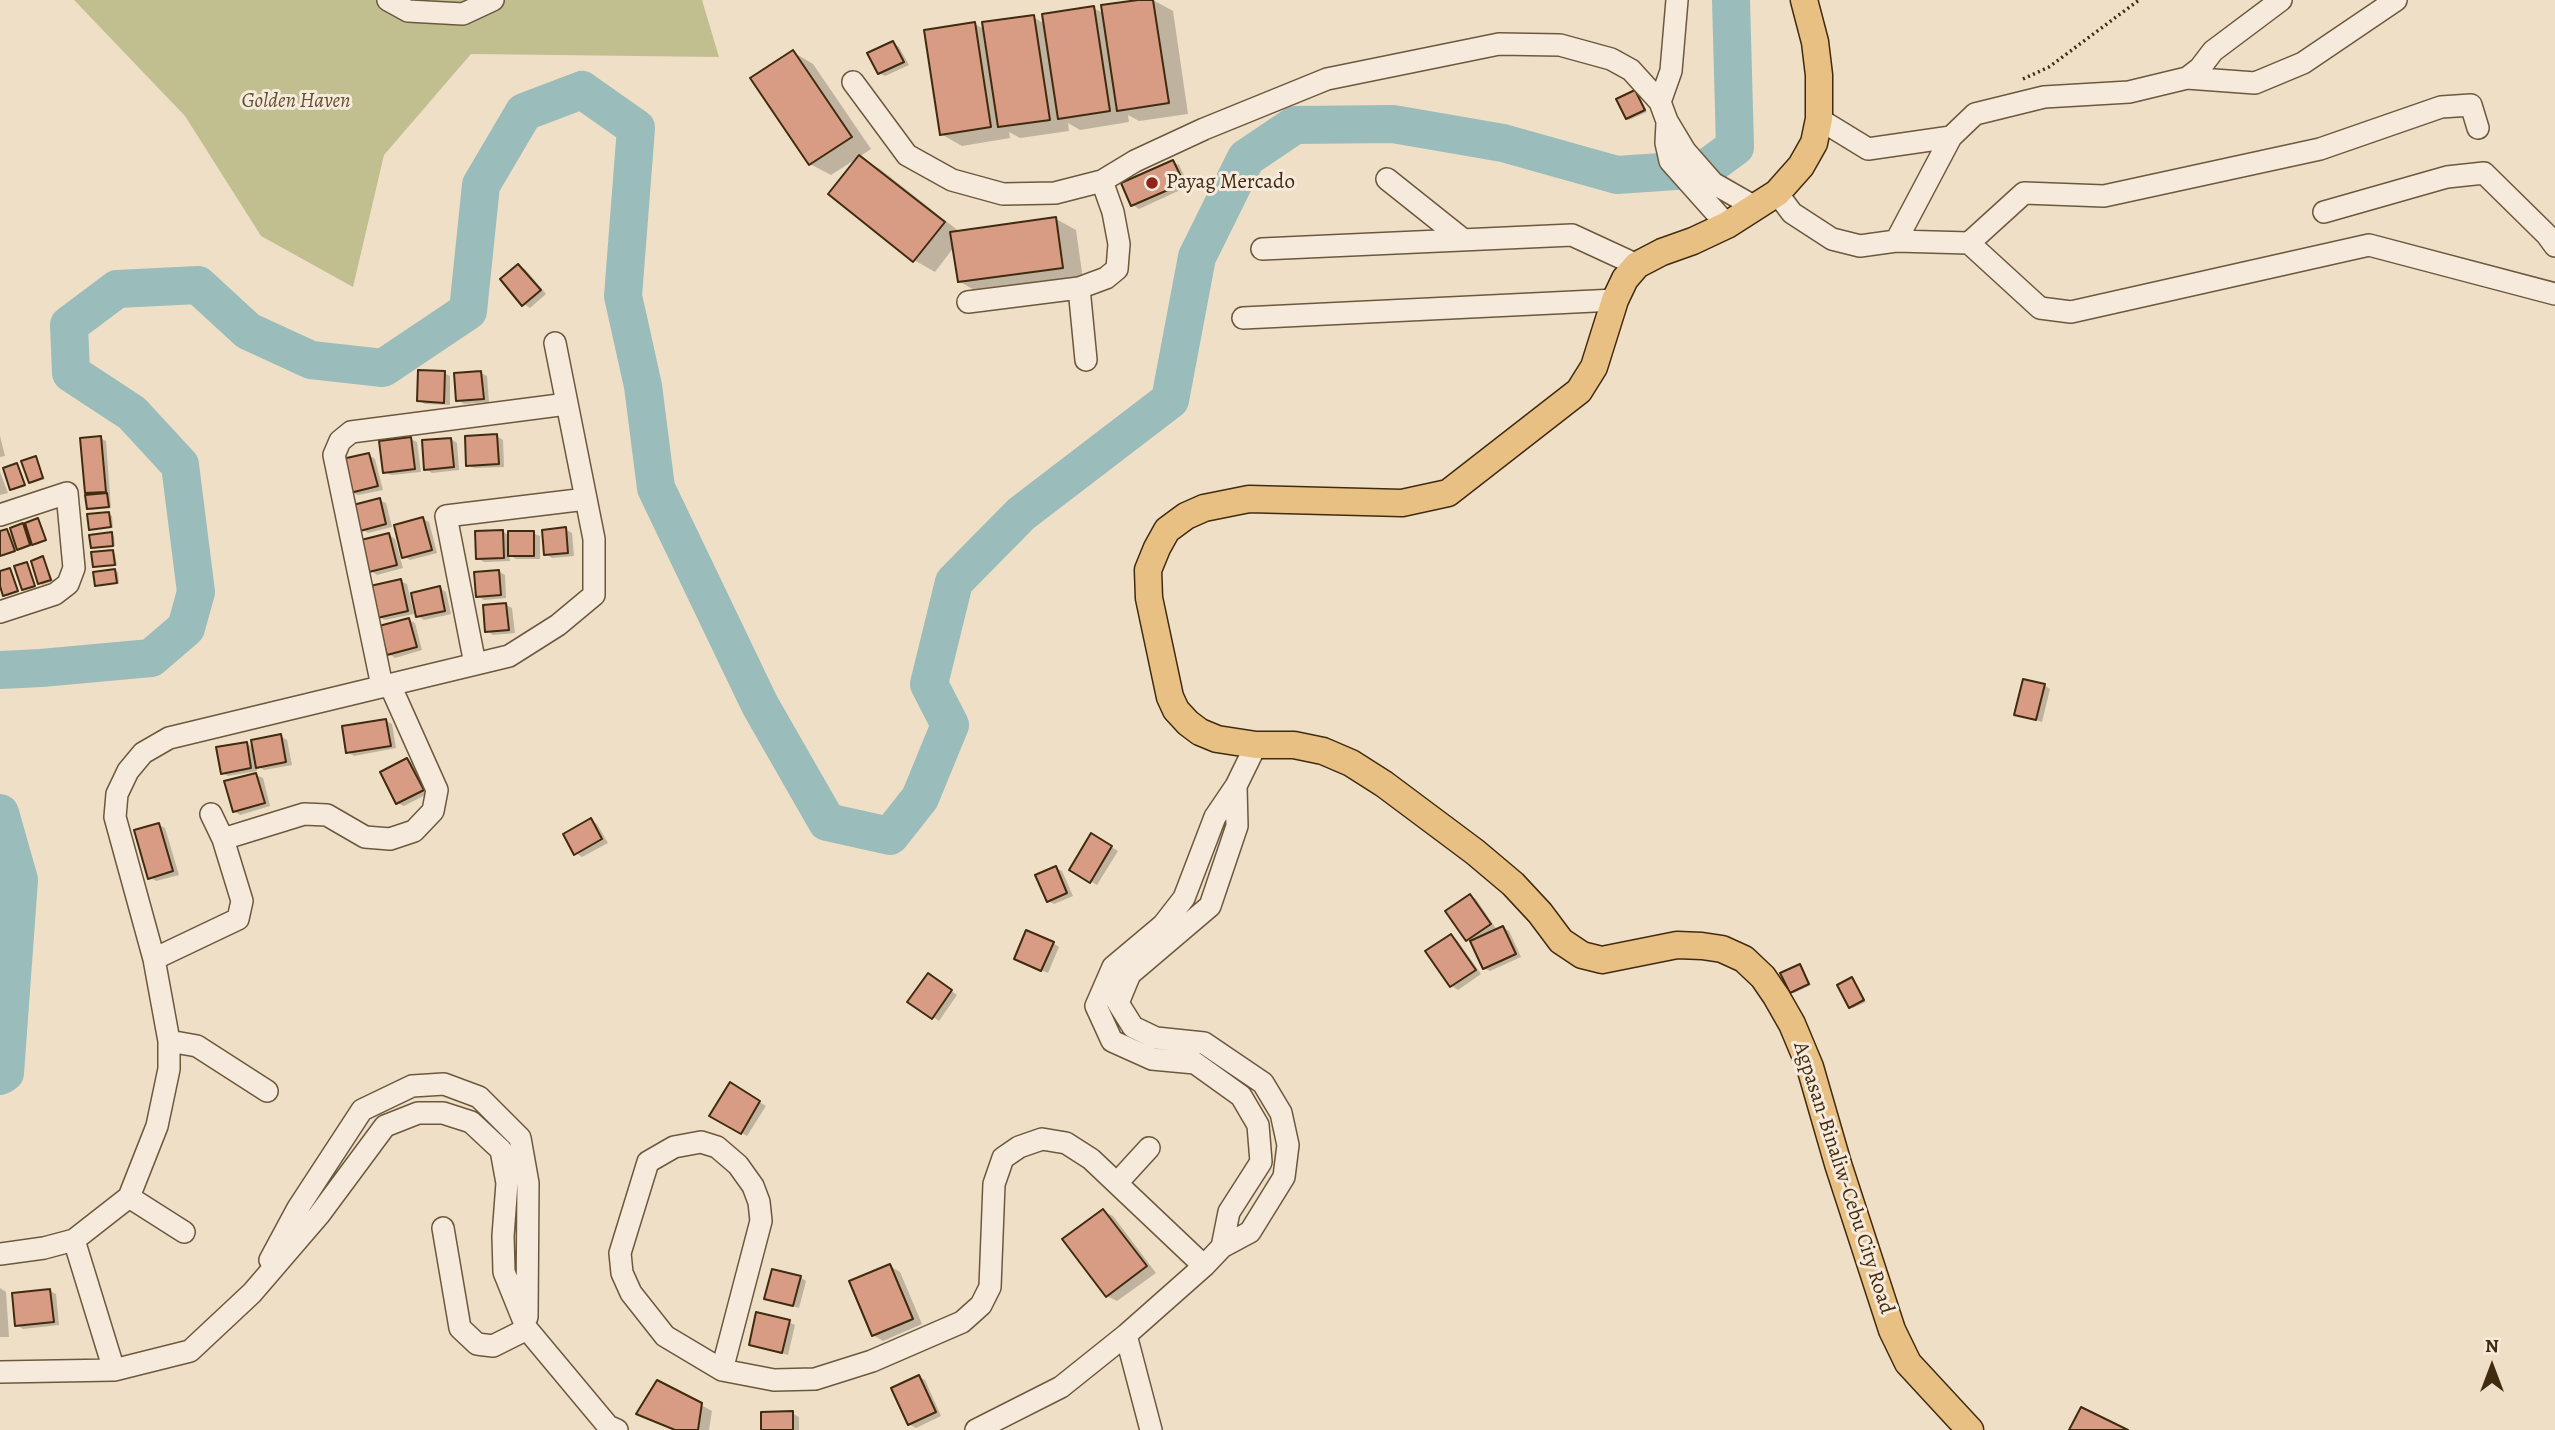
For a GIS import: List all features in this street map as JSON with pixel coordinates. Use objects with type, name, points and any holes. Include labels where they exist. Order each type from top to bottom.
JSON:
[{"type":"main road","name":"Agpasan-Binaliw-Cebu City Road","points":[[1804,0],[1815,42],[1819,75],[1819,119],[1814,143],[1808,155],[1801,166],[1766,200],[1727,225],[1693,242],[1662,251],[1637,265],[1625,279],[1615,300],[1594,367],[1579,391],[1448,493],[1402,503],[1249,499],[1204,508],[1186,516],[1167,530],[1148,570],[1149,598],[1170,697],[1182,717],[1200,732],[1217,739],[1256,745],[1294,745],[1323,751],[1351,763],[1384,783],[1513,884],[1561,941],[1581,955],[1602,960],[1677,945],[1702,946],[1722,949],[1744,959],[1763,977],[1792,1024],[1810,1067],[1838,1164],[1892,1329],[1908,1363],[1970,1430]]},
{"type":"street","points":[[388,0],[408,11],[463,14],[492,0]]},
{"type":"street","points":[[1664,111],[1671,71],[1677,0]]},
{"type":"street","points":[[2187,78],[2200,68],[2213,51],[2281,0]]},
{"type":"street","points":[[1896,242],[1951,137],[1975,114],[2044,97],[2129,92],[2187,78],[2255,83],[2303,63],[2396,0]]},
{"type":"street","points":[[853,82],[907,155],[952,180],[1003,194],[1055,193],[1102,181],[1135,161],[1192,134],[1327,79],[1499,44],[1560,44],[1611,59],[1630,70],[1664,111],[1677,156],[1705,186],[1727,225]]},
{"type":"street","points":[[1969,243],[2024,193],[2104,196],[2320,149],[2441,107],[2471,105],[2477,128]]},
{"type":"street","points":[[1819,119],[1868,149],[1951,137]]},
{"type":"street","points":[[2325,212],[2447,177],[2484,173],[2555,246]]},
{"type":"street","points":[[1387,179],[1461,238]]},
{"type":"street","points":[[968,302],[1079,288],[1106,278],[1117,270],[1119,244],[1113,212],[1102,181]]},
{"type":"street","points":[[1705,186],[1766,200],[1832,239],[1860,246],[1896,242],[1969,243],[2040,308],[2071,312],[2369,245],[2555,294]]},
{"type":"street","points":[[1262,249],[1572,235],[1637,265]]},
{"type":"street","points":[[1079,288],[1086,360]]},
{"type":"street","points":[[1243,318],[1615,300]]},
{"type":"street","points":[[0,1254],[44,1248],[74,1240],[129,1197],[157,1126],[169,1069],[169,1041],[154,959],[116,817],[117,794],[128,771],[143,753],[169,738],[509,656],[558,625],[594,595],[594,539],[555,343]]},
{"type":"street","points":[[223,839],[304,814],[327,815],[365,837],[390,839],[414,831],[433,811],[436,790],[386,686],[334,455],[340,441],[351,432],[567,404]]},
{"type":"street","points":[[0,515],[67,493],[74,568],[68,584],[55,594],[0,612]]},
{"type":"street","points":[[475,664],[446,516],[586,499]]},
{"type":"street","points":[[1222,1247],[1229,1212],[1261,1162],[1258,1125],[1241,1096],[1195,1063],[1152,1059],[1112,1041],[1096,1006],[1113,967],[1163,925],[1184,898],[1215,817],[1236,786],[1256,745]]},
{"type":"street","points":[[976,1430],[1061,1387],[1126,1335],[1222,1247],[1250,1232],[1284,1177],[1288,1145],[1281,1112],[1263,1083],[1204,1043],[1156,1038],[1133,1027],[1118,1003],[1130,974],[1210,906],[1237,826],[1236,786]]},
{"type":"street","points":[[154,959],[238,919],[242,901],[223,839],[211,814]]},
{"type":"street","points":[[1184,898],[1210,906]]},
{"type":"street","points":[[169,1041],[197,1046],[267,1091]]},
{"type":"street","points":[[0,1372],[114,1370],[190,1351],[252,1293],[298,1208],[362,1110],[412,1086],[444,1084],[479,1097],[520,1138],[528,1183],[527,1329],[608,1426],[617,1430]]},
{"type":"street","points":[[722,1370],[761,1221],[759,1202],[753,1186],[738,1164],[718,1147],[701,1142],[674,1147],[648,1162],[621,1254],[622,1273],[631,1293],[665,1336],[722,1370],[774,1380],[815,1379],[872,1362],[962,1322],[981,1305],[990,1287],[994,1184],[1003,1158],[1019,1147],[1042,1139],[1066,1143],[1091,1160],[1204,1266]]},
{"type":"street","points":[[1117,1183],[1149,1148]]},
{"type":"street","points":[[129,1197],[184,1232]]},
{"type":"street","points":[[443,1228],[460,1328],[477,1344],[493,1346],[527,1329]]},
{"type":"street","points":[[74,1240],[114,1370]]},
{"type":"street","points":[[1126,1335],[1151,1430]]},
{"type":"path","points":[[2013,83],[2049,67],[2139,0]]},
{"type":"green space","name":"Golden Haven","points":[[74,0],[702,0],[719,57],[471,54],[384,155],[353,287],[261,236],[185,116]]},
{"type":"building","points":[[1153,0],[1169,103],[1117,111],[1101,5]]},
{"type":"building","points":[[1094,6],[1110,111],[1058,119],[1042,14]]},
{"type":"building","points":[[1034,15],[1050,120],[998,127],[982,22]]},
{"type":"building","points":[[975,22],[991,127],[940,135],[924,30]]},
{"type":"building","points":[[893,41],[904,62],[878,74],[867,53]]},
{"type":"building","points":[[793,50],[852,137],[809,165],[750,78]]},
{"type":"building","points":[[1635,90],[1645,110],[1626,119],[1616,99]]},
{"type":"building","points":[[859,155],[945,222],[913,262],[828,194]]},
{"type":"building","name":"Payag Mercado","points":[[1173,160],[1184,183],[1131,206],[1121,183]]},
{"type":"building","points":[[1056,217],[1063,268],[958,282],[950,232]]},
{"type":"building","points":[[518,264],[541,290],[522,306],[500,279]]},
{"type":"building","points":[[418,370],[445,371],[444,403],[417,401]]},
{"type":"building","points":[[481,371],[484,399],[456,401],[454,373]]},
{"type":"building","points":[[497,434],[499,464],[466,466],[465,436]]},
{"type":"building","points":[[101,436],[106,492],[85,493],[80,438]]},
{"type":"building","points":[[411,437],[415,469],[383,473],[379,441]]},
{"type":"building","points":[[451,438],[454,467],[424,470],[422,440]]},
{"type":"building","points":[[369,453],[378,486],[350,493],[342,459]]},
{"type":"building","points":[[36,456],[43,478],[29,483],[21,461]]},
{"type":"building","points":[[17,463],[25,485],[10,490],[3,468]]},
{"type":"building","points":[[107,493],[109,507],[87,509],[85,495]]},
{"type":"building","points":[[380,498],[386,524],[360,531],[353,505]]},
{"type":"building","points":[[109,512],[111,527],[89,530],[87,514]]},
{"type":"building","points":[[423,517],[432,550],[402,558],[394,525]]},
{"type":"building","points":[[38,518],[46,540],[32,545],[25,523]]},
{"type":"building","points":[[23,523],[30,545],[17,550],[10,528]]},
{"type":"building","points":[[566,527],[568,553],[544,555],[542,530]]},
{"type":"building","points":[[7,529],[15,551],[0,556],[0,531]]},
{"type":"building","points":[[503,530],[504,558],[476,559],[475,531]]},
{"type":"building","points":[[508,531],[534,531],[534,556],[508,556]]},
{"type":"building","points":[[112,532],[113,546],[91,548],[89,535]]},
{"type":"building","points":[[389,533],[397,565],[369,572],[361,540]]},
{"type":"building","points":[[113,550],[115,565],[93,567],[91,552]]},
{"type":"building","points":[[43,556],[51,580],[38,584],[31,561]]},
{"type":"building","points":[[27,562],[35,586],[22,590],[14,566]]},
{"type":"building","points":[[10,568],[18,591],[3,596],[0,571]]},
{"type":"building","points":[[115,569],[117,583],[95,586],[93,572]]},
{"type":"building","points":[[499,570],[501,595],[476,597],[474,572]]},
{"type":"building","points":[[401,579],[408,611],[377,618],[370,586]]},
{"type":"building","points":[[440,586],[445,611],[416,617],[411,593]]},
{"type":"building","points":[[506,603],[509,630],[485,632],[483,605]]},
{"type":"building","points":[[409,618],[417,647],[387,655],[379,626]]},
{"type":"building","points":[[2023,679],[2045,684],[2036,720],[2014,715]]},
{"type":"building","points":[[386,719],[391,746],[346,753],[342,726]]},
{"type":"building","points":[[281,734],[286,762],[256,768],[251,740]]},
{"type":"building","points":[[247,742],[251,768],[221,774],[216,747]]},
{"type":"building","points":[[407,758],[424,790],[396,804],[380,772]]},
{"type":"building","points":[[256,773],[265,803],[233,812],[224,781]]},
{"type":"building","points":[[591,818],[602,839],[574,855],[563,834]]},
{"type":"building","points":[[159,823],[173,871],[148,879],[134,830]]},
{"type":"building","points":[[1091,833],[1112,846],[1090,883],[1069,870]]},
{"type":"building","points":[[1056,866],[1067,893],[1047,902],[1035,875]]},
{"type":"building","points":[[1470,894],[1491,924],[1466,941],[1445,911]]},
{"type":"building","points":[[1503,926],[1516,954],[1483,969],[1470,941]]},
{"type":"building","points":[[1026,930],[1054,942],[1041,971],[1014,959]]},
{"type":"building","points":[[1451,934],[1476,970],[1450,987],[1425,951]]},
{"type":"building","points":[[1800,964],[1809,984],[1790,993],[1780,973]]},
{"type":"building","points":[[928,973],[952,990],[932,1019],[907,1002]]},
{"type":"building","points":[[1852,977],[1864,1000],[1849,1008],[1837,985]]},
{"type":"building","points":[[730,1082],[760,1101],[741,1134],[709,1116]]},
{"type":"building","points":[[1103,1209],[1147,1266],[1106,1297],[1062,1239]]},
{"type":"building","points":[[890,1264],[913,1319],[872,1336],[849,1281]]},
{"type":"building","points":[[772,1269],[801,1276],[793,1306],[764,1299]]},
{"type":"building","points":[[50,1289],[54,1322],[15,1326],[12,1293]]},
{"type":"building","points":[[756,1312],[790,1320],[782,1353],[749,1345]]},
{"type":"building","points":[[919,1375],[936,1412],[908,1425],[891,1388]]},
{"type":"building","points":[[657,1380],[702,1403],[698,1430],[675,1430],[636,1414]]},
{"type":"building","points":[[2081,1407],[2128,1430],[2069,1430]]},
{"type":"building","points":[[793,1411],[793,1430],[761,1430],[761,1412]]},
{"type":"waterway","points":[[0,670],[151,658],[186,628],[196,592],[180,465],[132,413],[71,373],[69,325],[117,289],[198,285],[248,331],[311,360],[383,368],[468,311],[481,185],[524,112],[582,90],[636,128],[623,296],[643,386],[656,488],[760,705],[827,822],[890,836],[920,798],[950,725],[929,684],[954,582],[1021,514],[1170,400],[1197,257],[1246,158],[1295,125],[1393,124],[1503,143],[1617,175],[1705,169],[1735,147],[1731,0]]},
{"type":"waterway","points":[[0,813],[19,880],[5,1073],[0,1076]]},
{"type":"place","name":"Payag Mercado","points":[[1152,183]]}]
